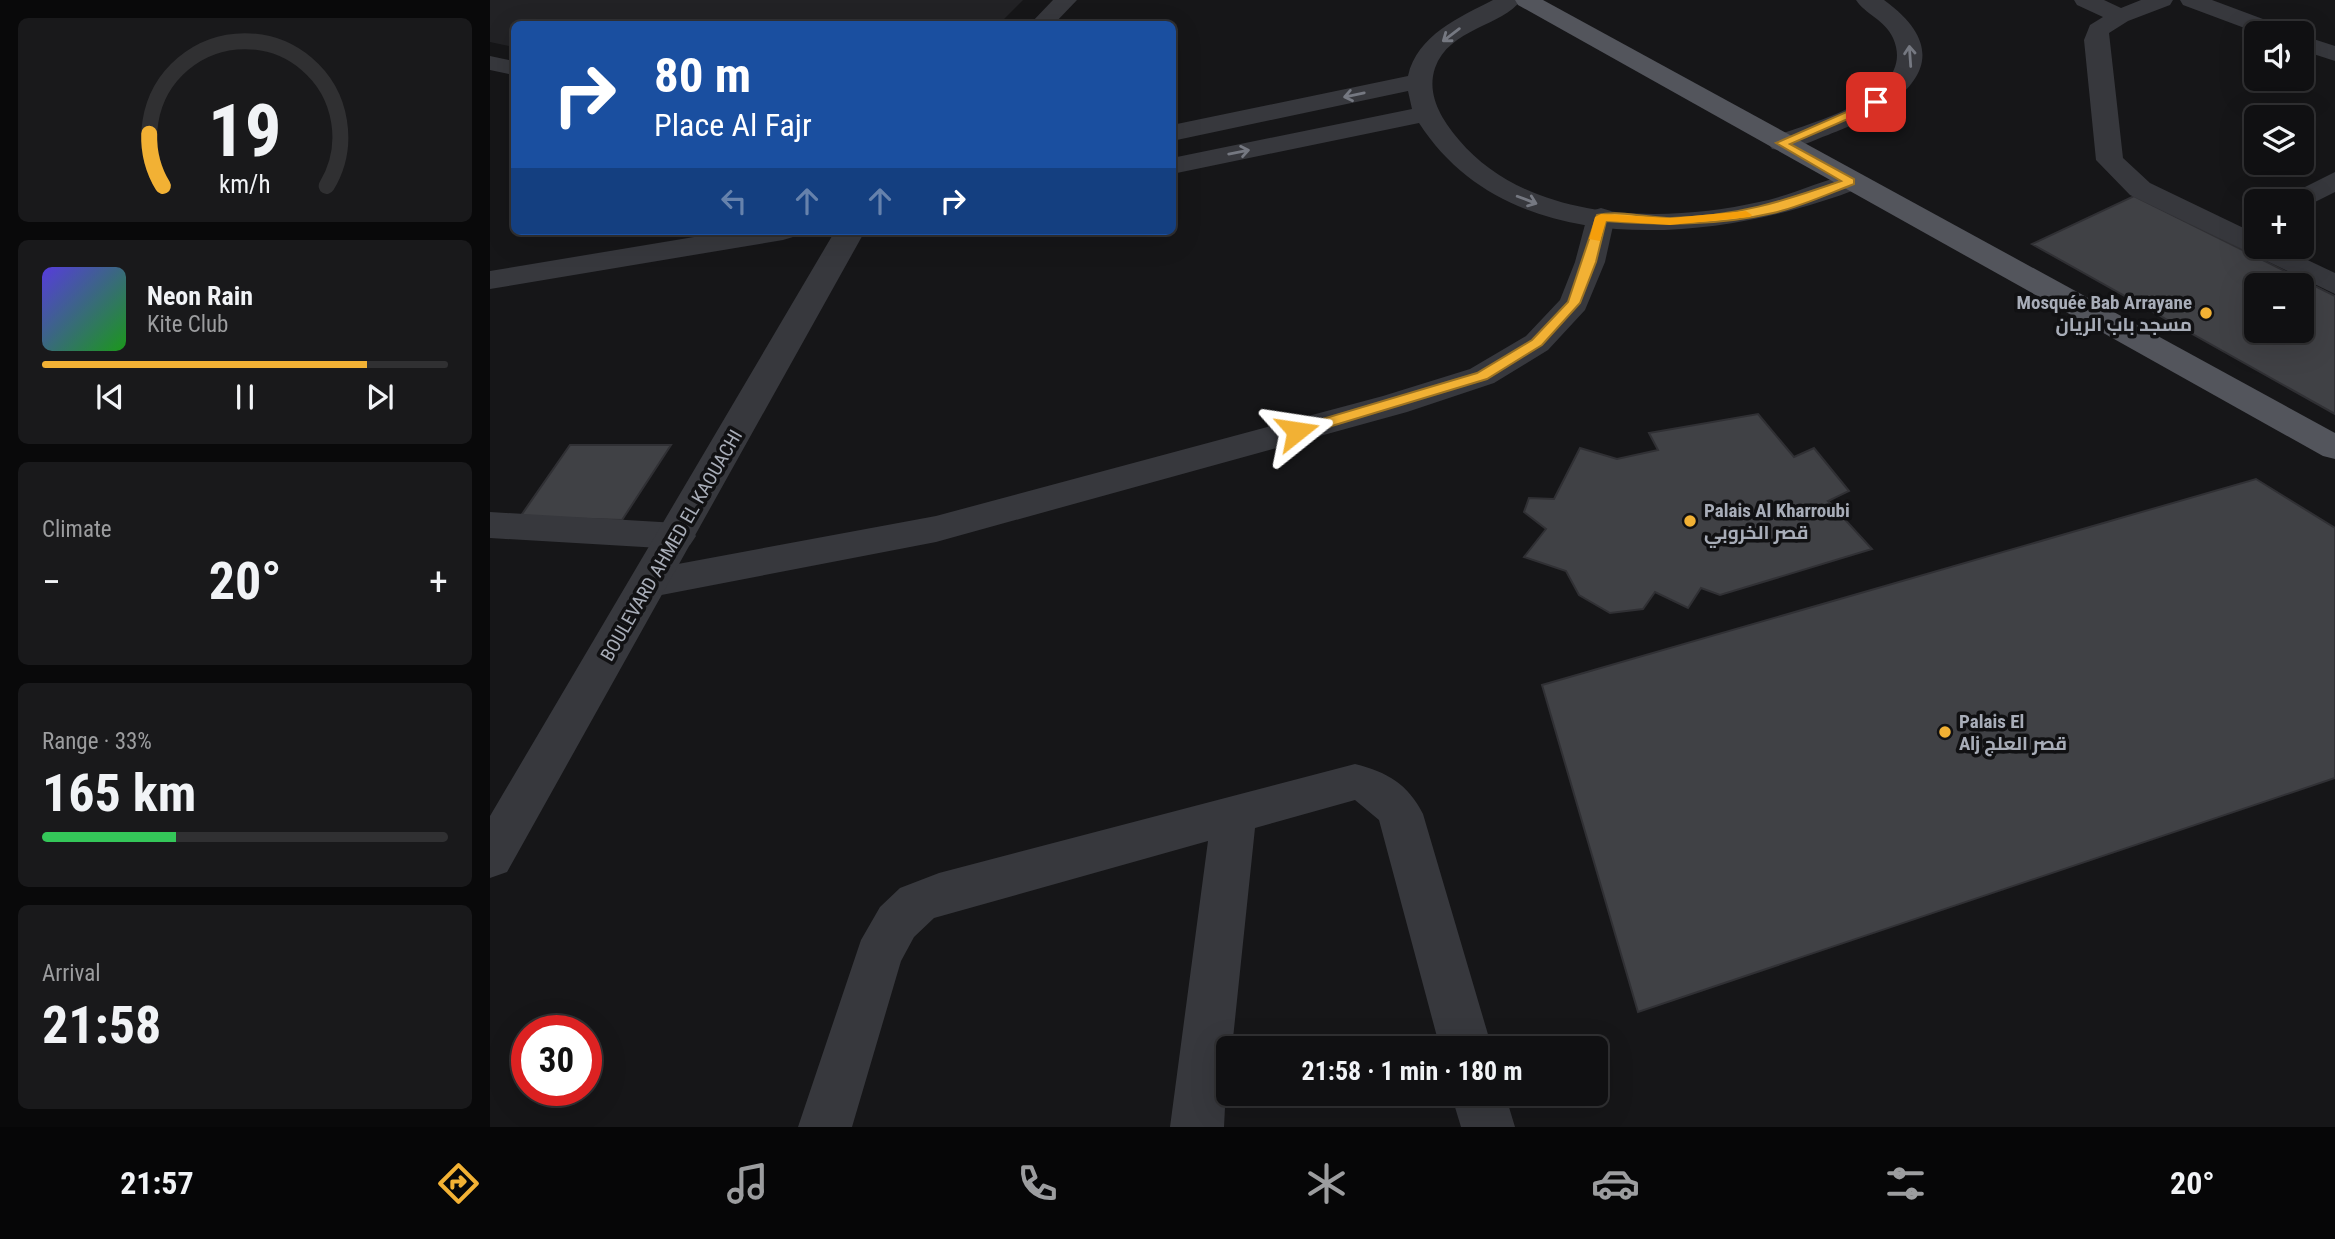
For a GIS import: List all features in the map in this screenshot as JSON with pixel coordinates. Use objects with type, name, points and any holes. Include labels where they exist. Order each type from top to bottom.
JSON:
[{"type":"main road","points":[[1526,0],[2335,448]]},
{"type":"street","points":[[1044,21],[1066,0]]},
{"type":"street","points":[[1510,0],[1444,40],[1426,61],[1420,81],[1426,114],[1458,156],[1486,181],[1531,202],[1601,217],[1670,222],[1723,219],[1772,210],[1850,181]]},
{"type":"street","points":[[2085,0],[2120,16]]},
{"type":"street","points":[[2162,0],[2120,16],[2098,30],[2096,40],[2110,160],[2140,188],[2244,236]]},
{"type":"street","points":[[2191,0],[2247,21]]},
{"type":"street","points":[[1781,143],[1858,113],[1894,92],[1908,76],[1912,63],[1910,45],[1892,20],[1873,1]]},
{"type":"street","points":[[2314,47],[2335,54]]},
{"type":"street","points":[[490,63],[511,67]]},
{"type":"street","points":[[1176,133],[1420,81]]},
{"type":"street","points":[[1176,165],[1426,114]]},
{"type":"street","points":[[2314,192],[2335,180]]},
{"type":"street","points":[[651,583],[936,529],[1382,408],[1482,376],[1537,342],[1574,303],[1590,262],[1601,217]]},
{"type":"street","points":[[490,280],[759,235]]},
{"type":"street","name":"BOULEVARD AHMED EL KAOUACHI","points":[[490,858],[651,583],[848,235]]},
{"type":"street","points":[[2288,259],[2335,285]]},
{"type":"street","points":[[490,525],[677,536]]},
{"type":"street","points":[[825,1127],[877,956],[897,922],[917,903],[939,894],[1355,782],[1370,785],[1389,796],[1401,814],[1463,1036]]},
{"type":"street","points":[[1197,1127],[1234,815]]},
{"type":"street","points":[[1482,1106],[1488,1127]]},
{"type":"shaded area","points":[[490,0],[1023,0],[1002,21],[511,21],[511,46],[490,42]]},
{"type":"building","name":"Mosquée Bab Arrayane مسجد باب الريان","points":[[2134,196],[2244,251],[2244,259],[2261,259],[2289,273],[2244,273],[2244,343],[2314,343],[2314,286],[2335,296],[2335,414],[2032,244]]},
{"type":"building","name":"Palais Al Kharroubi قصر الخروبي","points":[[1758,414],[1794,457],[1814,448],[1849,491],[1828,501],[1872,549],[1720,595],[1701,588],[1688,608],[1655,592],[1643,609],[1610,613],[1579,595],[1566,571],[1524,557],[1546,529],[1524,512],[1529,498],[1554,499],[1580,448],[1617,459],[1658,450],[1649,433]]},
{"type":"building","points":[[570,445],[671,445],[622,520],[520,517]]},
{"type":"building","name":"Palais El Alj قصر العلج","points":[[2256,479],[2335,528],[2335,778],[1638,1012],[1542,685]]},
{"type":"slow traffic","points":[[1595,239],[1601,217],[1670,222],[1746,215]]},
{"type":"place","name":"Mosquée Bab Arrayane مسجد باب الريان","points":[[2206,313]]},
{"type":"place","name":"Palais Al Kharroubi قصر الخروبي","points":[[1690,521]]},
{"type":"place","name":"Palais El Alj قصر العلج","points":[[1945,732]]},
{"type":"route","points":[[1297,431],[1482,376],[1537,342],[1574,303],[1590,262],[1601,217],[1670,222],[1723,219],[1772,210],[1819,195],[1850,181],[1781,143],[1858,113],[1876,102]]}]
